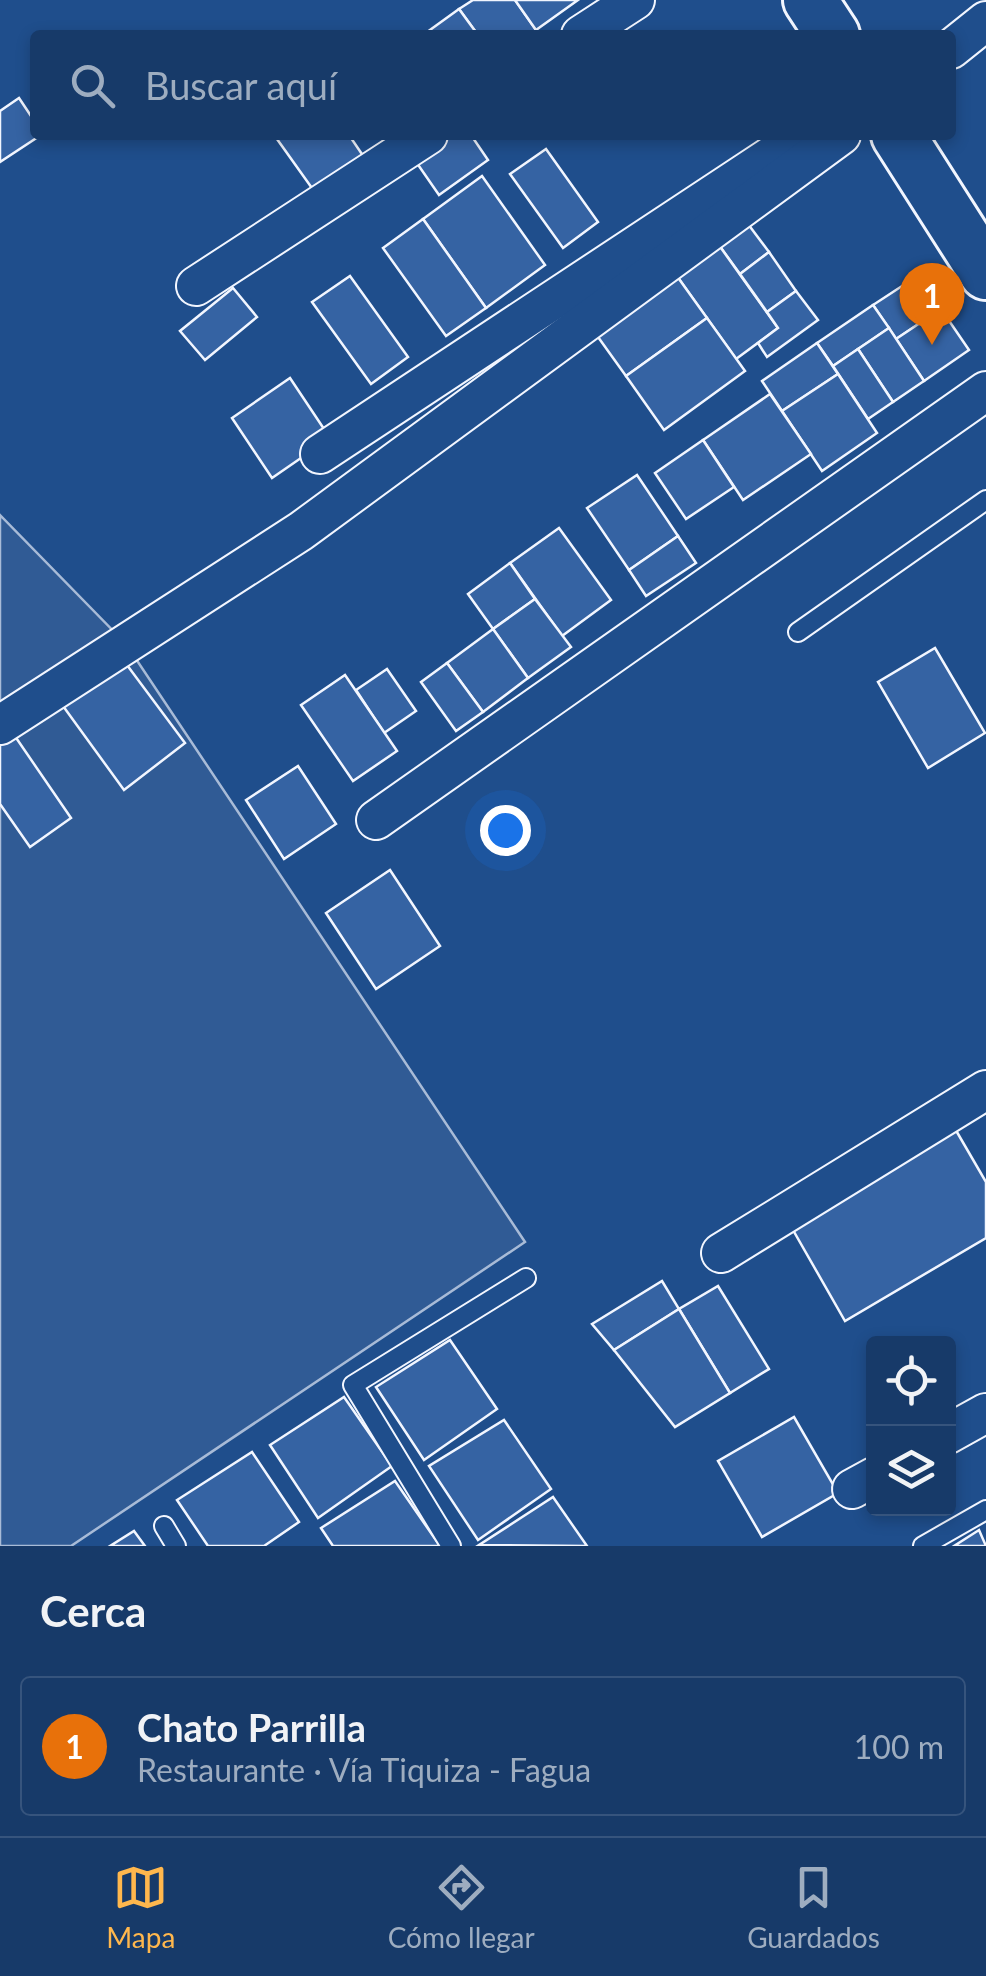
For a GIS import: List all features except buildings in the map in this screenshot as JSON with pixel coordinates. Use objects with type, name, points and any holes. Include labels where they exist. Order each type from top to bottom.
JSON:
[{"type":"street","points":[[589,30],[635,0]]},
{"type":"street","points":[[810,0],[831,30]]},
{"type":"street","points":[[956,45],[986,21]]},
{"type":"street","points":[[196,286],[420,140]]},
{"type":"street","points":[[320,454],[795,140]]},
{"type":"street","points":[[0,725],[302,531],[835,140]]},
{"type":"street","points":[[901,140],[986,273]]},
{"type":"street","points":[[376,820],[986,391]]},
{"type":"street","points":[[721,1252],[986,1090]]},
{"type":"street","points":[[956,1430],[986,1413]]},
{"type":"lane","points":[[798,632],[986,500]]},
{"type":"lane","points":[[451,1546],[353,1385],[526,1278]]},
{"type":"lane","points":[[924,1546],[986,1510]]},
{"type":"lane","points":[[164,1526],[176,1546]]},
{"type":"shaded area","points":[[0,515],[126,644],[525,1242],[71,1546],[0,1546]]},
{"type":"place","name":"Chato Parrilla","points":[[932,345]]}]
